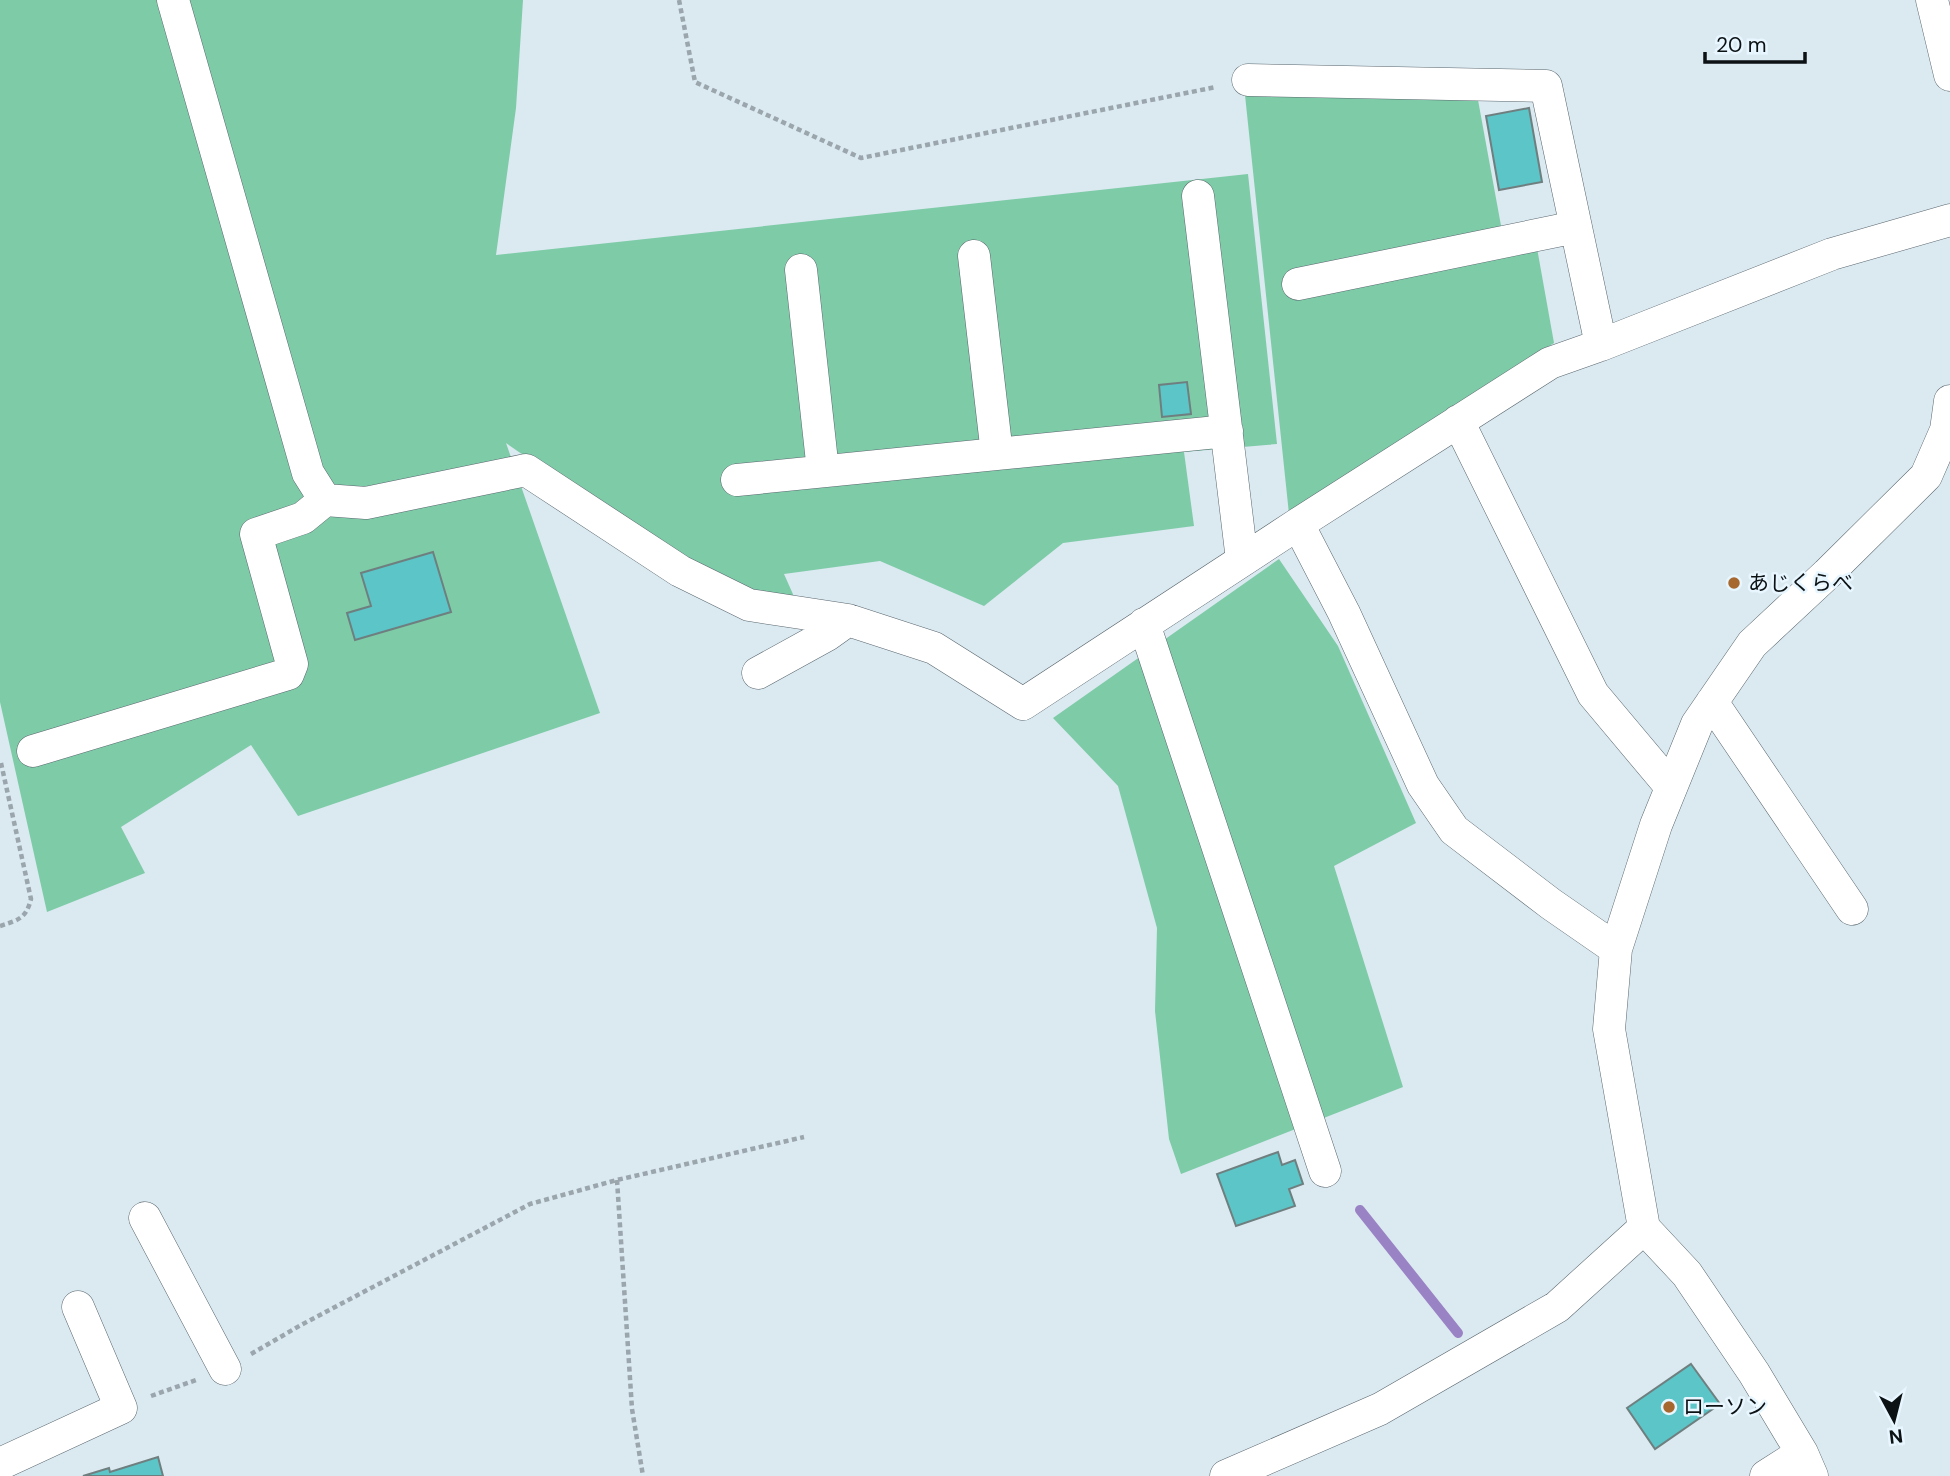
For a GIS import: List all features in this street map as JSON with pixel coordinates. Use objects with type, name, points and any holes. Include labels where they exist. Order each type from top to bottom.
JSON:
[{"type":"street","points":[[173,0],[308,473],[325,500]]},
{"type":"street","points":[[1932,0],[1950,75]]},
{"type":"street","points":[[1248,80],[1546,86],[1601,345]]},
{"type":"street","points":[[1198,196],[1242,560]]},
{"type":"street","points":[[33,751],[288,674],[292,664],[256,534],[303,518],[325,500],[366,503],[526,470],[680,570],[749,605],[848,620],[934,648],[1023,704],[1550,363],[1832,254],[1950,220]]},
{"type":"street","points":[[1298,284],[1576,227]]},
{"type":"street","points":[[974,256],[997,454]]},
{"type":"street","points":[[801,270],[823,471]]},
{"type":"street","points":[[1766,1476],[1807,1464],[1755,1373],[1687,1274],[1644,1228],[1609,1029],[1616,949],[1656,825],[1697,724],[1752,644],[1828,574],[1926,476],[1946,430],[1950,401]]},
{"type":"street","points":[[1458,421],[1593,694],[1671,787]]},
{"type":"street","points":[[737,480],[1227,431]]},
{"type":"street","points":[[1298,524],[1344,613],[1423,785],[1454,830],[1551,904],[1616,949]]},
{"type":"street","points":[[758,673],[827,635],[848,620]]},
{"type":"street","points":[[1144,624],[1325,1171]]},
{"type":"street","points":[[1712,702],[1852,909]]},
{"type":"street","points":[[145,1218],[225,1369]]},
{"type":"street","points":[[1226,1476],[1380,1409],[1557,1307],[1644,1228]]},
{"type":"street","points":[[0,1464],[121,1408],[78,1307]]},
{"type":"path","points":[[679,0],[695,82],[861,158],[1248,80]]},
{"type":"path","points":[[0,758],[31,899],[28,911],[16,920],[0,926]]},
{"type":"path","points":[[121,1408],[225,1369],[301,1325],[530,1204],[617,1180],[804,1137]]},
{"type":"path","points":[[617,1180],[632,1409],[643,1476]]},
{"type":"green space","points":[[0,0],[523,0],[516,108],[496,255],[1248,174],[1277,444],[1184,452],[1194,526],[1063,543],[984,606],[880,561],[784,574],[796,601],[751,595],[690,570],[506,443],[600,713],[298,816],[251,745],[121,827],[145,873],[47,912],[0,702]]},
{"type":"green space","points":[[1245,95],[1478,100],[1506,253],[1537,248],[1554,343],[1289,514]]},
{"type":"green space","points":[[1279,559],[1338,646],[1416,823],[1334,866],[1403,1087],[1181,1174],[1169,1139],[1155,1011],[1157,928],[1118,786],[1053,718]]},
{"type":"building","points":[[1529,108],[1542,182],[1499,190],[1486,116]]},
{"type":"building","points":[[1187,382],[1191,414],[1162,417],[1159,385]]},
{"type":"building","points":[[433,552],[451,612],[355,640],[347,613],[371,606],[361,573]]},
{"type":"building","points":[[1278,1152],[1282,1165],[1295,1160],[1303,1184],[1289,1189],[1295,1206],[1236,1226],[1217,1174]]},
{"type":"building","points":[[1691,1364],[1720,1404],[1655,1449],[1627,1408]]},
{"type":"building","points":[[158,1457],[163,1476],[83,1476],[109,1468],[110,1472]]},
{"type":"waterway","points":[[1360,1210],[1458,1333]]},
{"type":"place","name":"あじくらべ","points":[[1734,583]]},
{"type":"place","name":"ローソン","points":[[1669,1407]]}]
